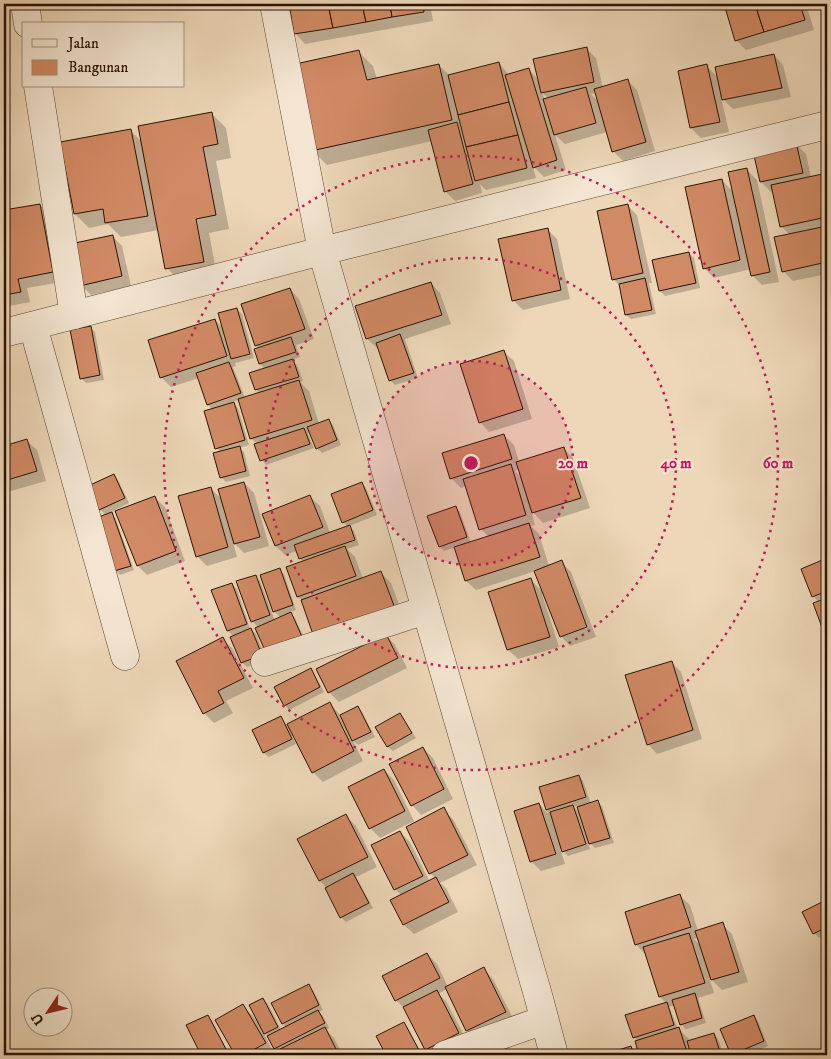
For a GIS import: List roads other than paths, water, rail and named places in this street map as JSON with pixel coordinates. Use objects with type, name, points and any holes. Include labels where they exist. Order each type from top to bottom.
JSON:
[{"type":"street","points":[[25,4],[28,22]]},
{"type":"street","points":[[274,4],[322,251],[554,1055]]},
{"type":"street","points":[[38,88],[74,315]]},
{"type":"street","points":[[4,333],[322,251],[827,125]]},
{"type":"street","points":[[32,326],[125,656]]},
{"type":"street","points":[[265,662],[426,610]]},
{"type":"street","points":[[445,1055],[544,1020]]}]
